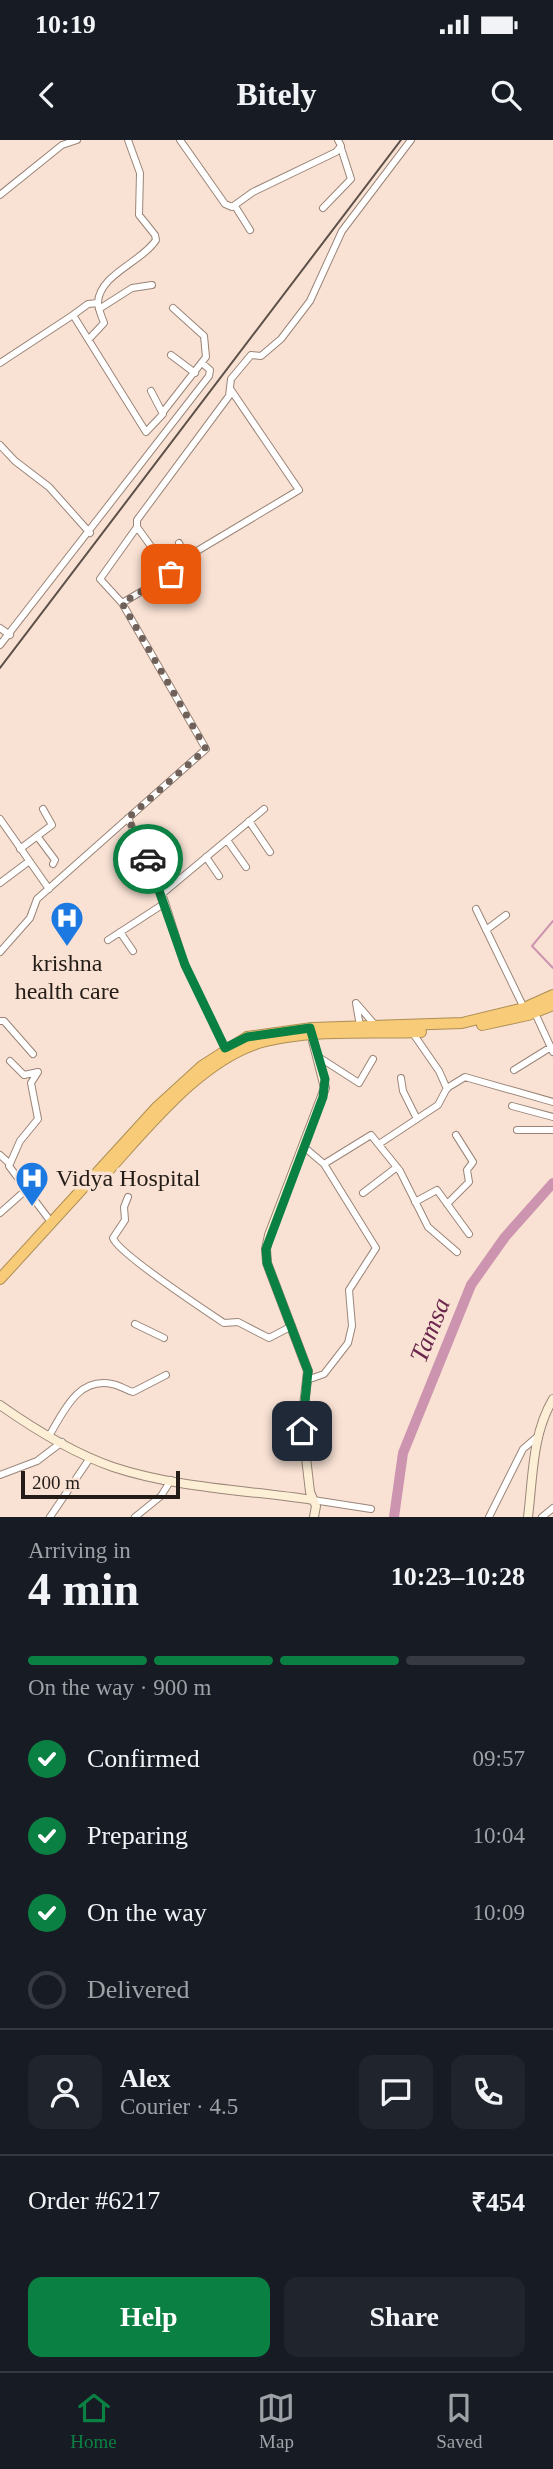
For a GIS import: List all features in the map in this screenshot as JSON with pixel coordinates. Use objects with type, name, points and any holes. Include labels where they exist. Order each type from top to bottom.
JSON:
[{"type":"highway","points":[[0,1287],[173,1102],[229,1056],[254,1045],[311,1032],[375,1025],[462,1023],[524,1008],[553,995]]},
{"type":"highway","points":[[0,1278],[156,1108],[225,1048],[259,1034],[460,1029],[535,1013],[553,1005]]},
{"type":"street","points":[[0,195],[59,143],[77,140]]},
{"type":"street","points":[[89,339],[104,323],[99,306],[107,283],[156,240],[139,215],[140,173],[128,140]]},
{"type":"street","points":[[180,140],[225,204],[235,205],[253,192],[341,143],[352,179],[323,208]]},
{"type":"street","points":[[122,603],[180,569],[180,562],[186,558],[299,490],[232,390],[231,379],[251,355],[265,355],[310,301],[342,231],[411,140]]},
{"type":"street","points":[[235,205],[250,230]]},
{"type":"street","points":[[0,363],[88,304],[99,306],[132,288],[152,285]]},
{"type":"street","points":[[73,315],[143,431],[148,431],[202,363],[206,339],[173,308]]},
{"type":"street","points":[[172,355],[195,373]]},
{"type":"street","points":[[0,645],[90,533],[209,376],[210,370],[202,363]]},
{"type":"street","points":[[171,574],[137,527],[137,520],[155,499],[232,390]]},
{"type":"street","points":[[151,391],[163,412]]},
{"type":"street","points":[[0,445],[49,487],[90,533]]},
{"type":"street","points":[[0,953],[27,922],[37,899],[206,749],[122,603],[101,581],[101,575],[137,527]]},
{"type":"street","points":[[179,543],[186,558]]},
{"type":"street","points":[[0,628],[10,635]]},
{"type":"street","points":[[20,849],[52,823],[43,809]]},
{"type":"street","points":[[162,894],[264,809]]},
{"type":"street","points":[[128,818],[162,894],[185,965],[225,1048]]},
{"type":"street","points":[[0,819],[49,889]]},
{"type":"street","points":[[249,821],[270,852]]},
{"type":"street","points":[[0,833],[7,828]]},
{"type":"street","points":[[37,836],[55,860],[53,864]]},
{"type":"street","points":[[227,840],[246,867]]},
{"type":"street","points":[[206,858],[219,876]]},
{"type":"street","points":[[0,883],[28,862]]},
{"type":"street","points":[[108,940],[165,903]]},
{"type":"street","points":[[475,909],[524,1008]]},
{"type":"street","points":[[486,930],[506,915]]},
{"type":"street","points":[[120,932],[133,951]]},
{"type":"street","points":[[360,1026],[356,1003],[375,1025]]},
{"type":"street","points":[[514,1070],[552,1049],[535,1013]]},
{"type":"street","points":[[0,1021],[4,1021],[33,1054]]},
{"type":"street","points":[[311,1032],[325,1088],[266,1249],[267,1263],[308,1371],[302,1423],[314,1517]]},
{"type":"street","points":[[412,1032],[439,1071],[447,1089]]},
{"type":"street","points":[[317,1056],[358,1083],[373,1059]]},
{"type":"street","points":[[9,1163],[20,1141],[38,1119],[31,1083],[37,1071],[24,1075],[10,1061]]},
{"type":"street","points":[[379,1144],[442,1102],[447,1089],[467,1077],[553,1102]]},
{"type":"street","points":[[401,1078],[403,1091],[417,1119]]},
{"type":"street","points":[[512,1106],[553,1117]]},
{"type":"street","points":[[517,1130],[553,1130]]},
{"type":"street","points":[[324,1164],[369,1134],[397,1167],[431,1230],[457,1252]]},
{"type":"street","points":[[447,1204],[469,1182],[467,1170],[473,1162],[456,1135]]},
{"type":"street","points":[[304,1147],[324,1164],[376,1251],[350,1286],[348,1294],[352,1326],[348,1343],[324,1374],[307,1380]]},
{"type":"street","points":[[0,1155],[9,1163],[51,1223]]},
{"type":"street","points":[[363,1193],[397,1167]]},
{"type":"street","points":[[0,1213],[26,1190]]},
{"type":"street","points":[[415,1202],[436,1190],[469,1234]]},
{"type":"street","points":[[128,1197],[124,1204],[125,1220],[113,1238],[122,1250],[176,1292],[224,1324],[237,1322],[269,1338],[292,1326]]},
{"type":"street","points":[[135,1324],[164,1338]]},
{"type":"street","points":[[50,1436],[68,1402],[93,1383],[113,1384],[133,1392],[166,1375]]},
{"type":"street","points":[[528,1517],[541,1418],[553,1399]]},
{"type":"street","points":[[0,1405],[90,1458],[125,1470],[172,1480],[371,1509]]},
{"type":"street","points":[[489,1517],[523,1449],[537,1437]]},
{"type":"street","points":[[0,1475],[33,1463],[62,1442]]},
{"type":"street","points":[[50,1517],[90,1458]]},
{"type":"street","points":[[135,1517],[161,1496],[172,1480]]},
{"type":"street","points":[[542,1517],[553,1508]]},
{"type":"waterway","points":[[553,921],[532,946],[553,968]]},
{"type":"waterway","name":"Tamsa","points":[[394,1517],[403,1453],[471,1285],[505,1237],[553,1183]]},
{"type":"railway","points":[[0,668],[401,140]]},
{"type":"way so far","points":[[148,859],[128,818],[173,781],[206,749],[122,603],[171,574]]},
{"type":"place","name":"krishna health care","points":[[67,948]]},
{"type":"place","name":"Vidya Hospital","points":[[32,1208]]},
{"type":"route","points":[[148,859],[185,965],[225,1048],[247,1037],[271,1031],[310,1028],[325,1079],[323,1097],[270,1235],[265,1257],[308,1371],[302,1431]]}]
